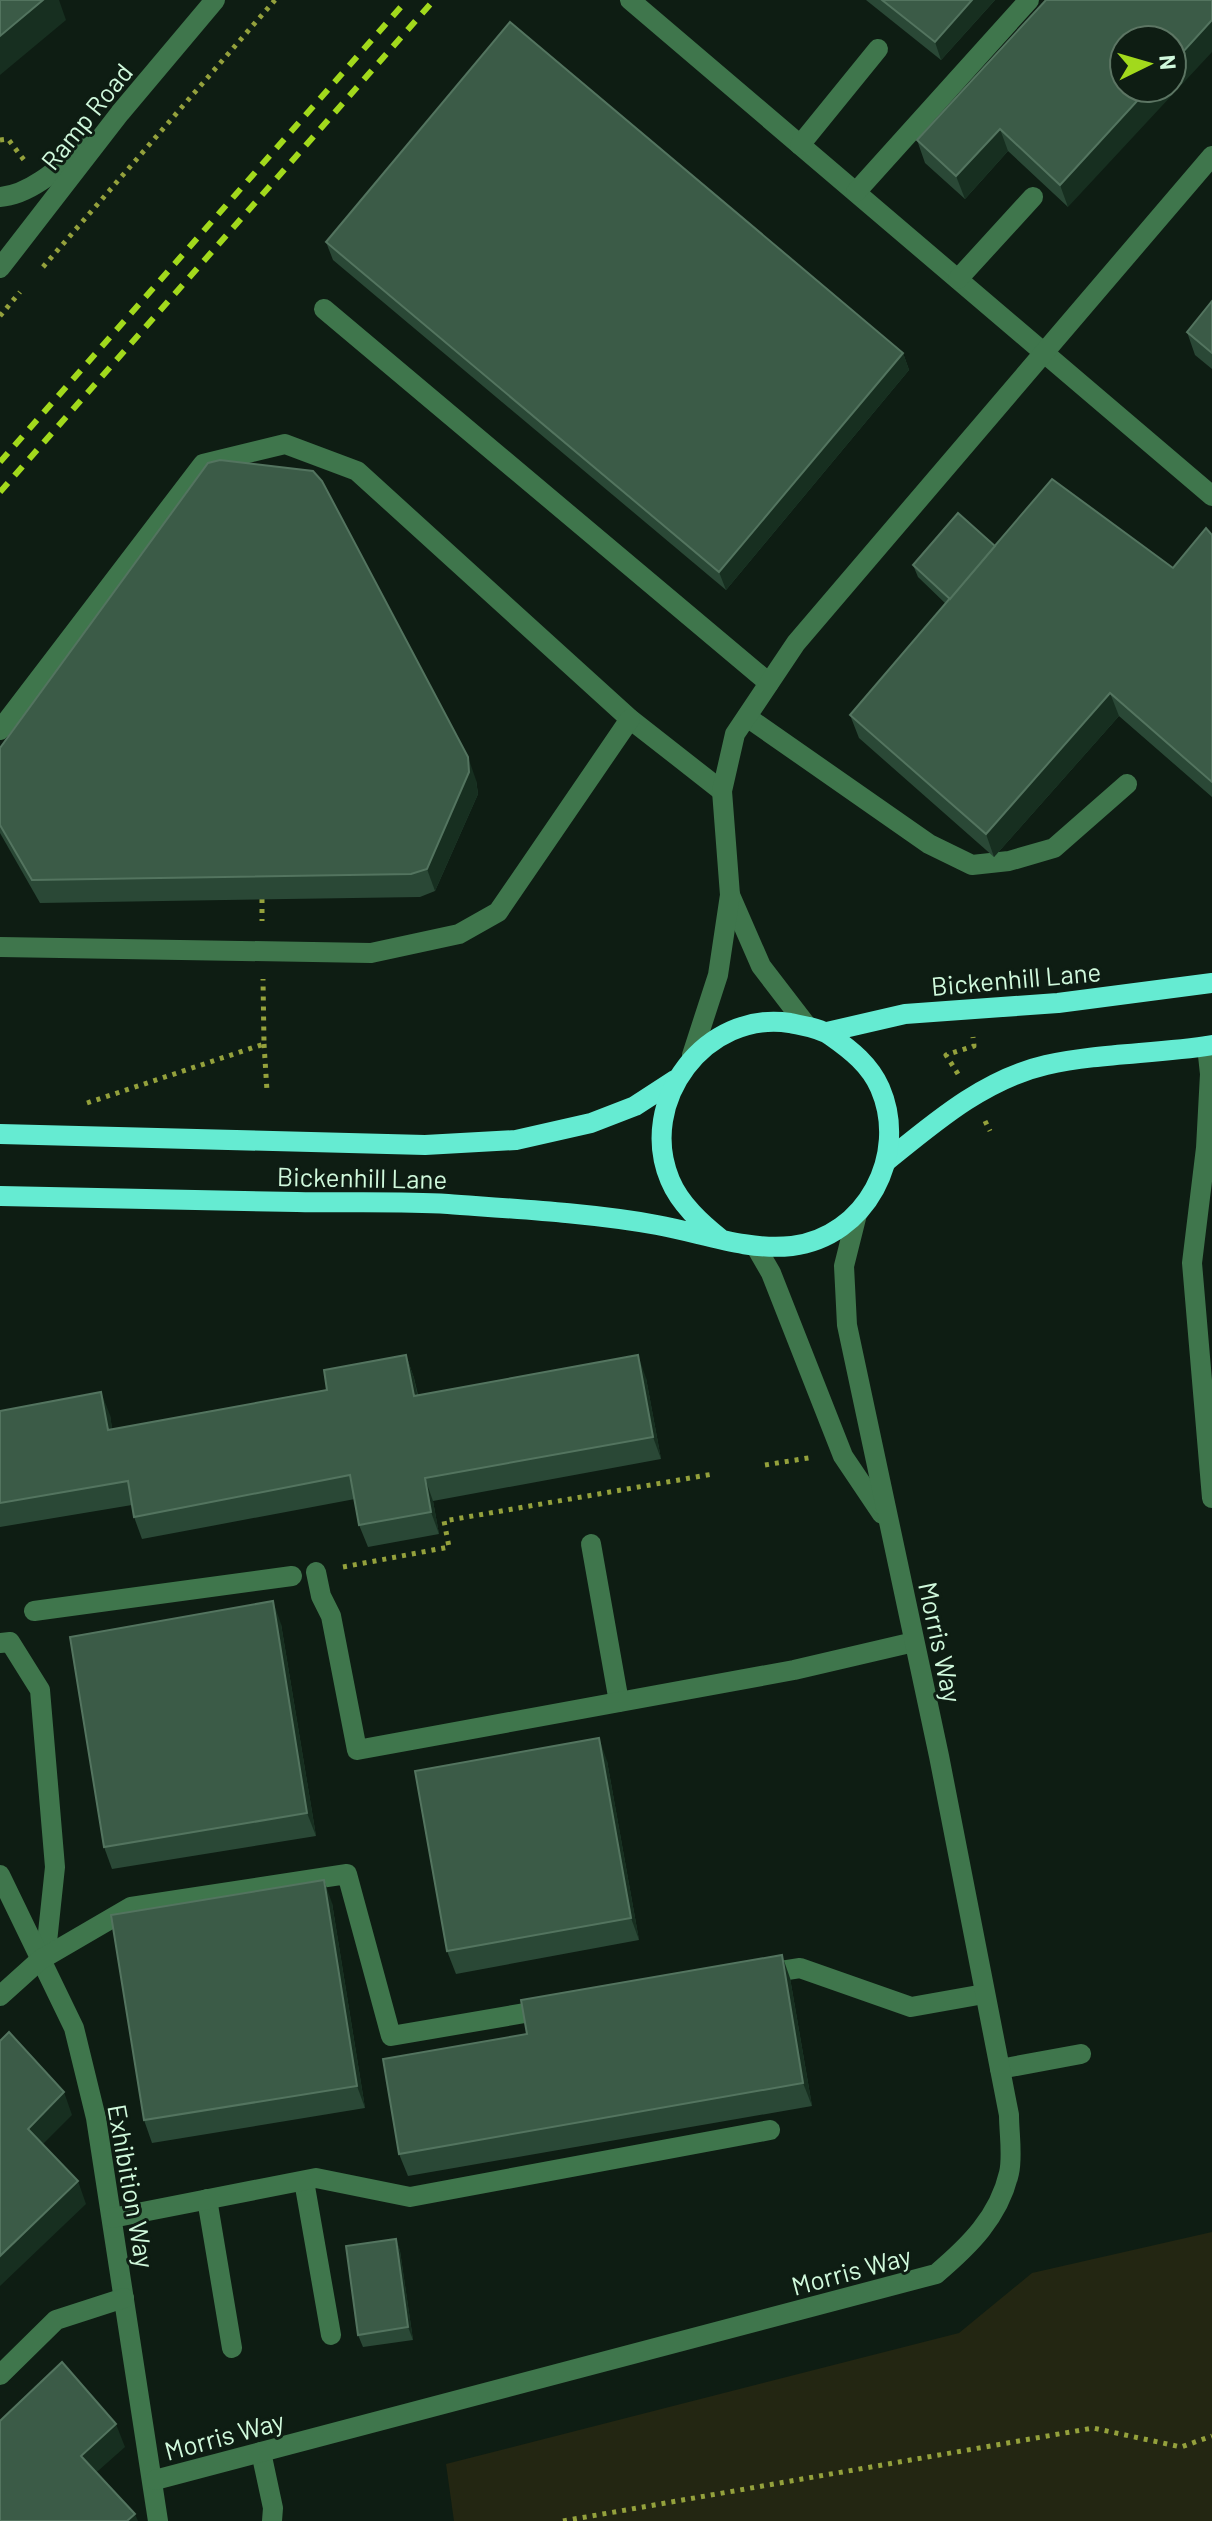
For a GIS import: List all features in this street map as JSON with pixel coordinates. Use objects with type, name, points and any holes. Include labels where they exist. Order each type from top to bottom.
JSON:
[{"type":"main road","name":"Bickenhill Lane","points":[[817,1029],[905,1014],[1058,1003],[1212,983]]},
{"type":"main road","points":[[780,1022],[817,1029],[862,1059],[879,1087],[888,1114],[888,1160],[878,1184],[857,1214],[823,1239],[793,1246],[756,1247],[721,1239],[701,1223],[670,1179],[661,1127],[675,1080],[692,1055],[748,1026],[780,1022]]},
{"type":"main road","points":[[888,1160],[972,1096],[995,1083],[1046,1065],[1209,1045]]},
{"type":"main road","name":"Bickenhill Lane","points":[[0,1134],[425,1145],[516,1140],[591,1123],[635,1106],[675,1080]]},
{"type":"main road","name":"Bickenhill Lane","points":[[0,1196],[447,1204],[655,1225],[721,1239]]},
{"type":"street","name":"Ramp Road","points":[[0,268],[120,113],[215,0]]},
{"type":"street","points":[[630,0],[1212,496]]},
{"type":"street","points":[[856,192],[1029,0]]},
{"type":"street","points":[[800,145],[878,49]]},
{"type":"street","points":[[0,197],[13,196],[57,169],[120,113]]},
{"type":"street","points":[[692,1055],[718,975],[730,895],[722,791],[735,734],[796,643],[1212,156]]},
{"type":"street","points":[[958,279],[1033,197]]},
{"type":"street","points":[[324,309],[769,683]]},
{"type":"street","points":[[0,730],[203,464],[285,444],[357,471],[630,719],[722,791]]},
{"type":"street","points":[[747,717],[929,844],[972,865],[1009,861],[1054,848],[1127,784]]},
{"type":"street","points":[[0,947],[371,953],[459,934],[498,912],[630,719]]},
{"type":"street","points":[[730,895],[761,966],[817,1029]]},
{"type":"street","points":[[1209,1045],[1208,1119],[1192,1263],[1212,1498]]},
{"type":"street","name":"Morris Way","points":[[155,2480],[936,2274],[969,2246],[995,2212],[1010,2171],[1009,2115],[847,1325],[844,1266],[857,1214]]},
{"type":"street","points":[[756,1247],[771,1273],[843,1456],[888,1524]]},
{"type":"street","points":[[591,1544],[619,1702]]},
{"type":"street","points":[[316,1572],[321,1596],[331,1616],[357,1750],[794,1670],[914,1642]]},
{"type":"street","points":[[34,1611],[292,1576]]},
{"type":"street","points":[[0,1643],[10,1642],[40,1690],[55,1867],[47,1942],[40,1960]]},
{"type":"street","points":[[0,1996],[40,1960],[131,1907],[347,1874],[391,2036],[564,2007]]},
{"type":"street","name":"Exhibition Way","points":[[0,1875],[74,2028],[96,2118],[155,2480],[158,2521]]},
{"type":"street","points":[[737,1978],[800,1968],[911,2007],[984,1994]]},
{"type":"street","points":[[1000,2069],[1081,2054]]},
{"type":"street","points":[[112,2218],[316,2178],[410,2197],[770,2130]]},
{"type":"street","points":[[304,2181],[331,2335]]},
{"type":"street","points":[[207,2199],[232,2348]]},
{"type":"street","points":[[0,2375],[56,2320],[124,2298]]},
{"type":"street","points":[[261,2452],[273,2508],[272,2521]]},
{"type":"path","points":[[41,269],[275,0]]},
{"type":"path","points":[[0,140],[8,139]]},
{"type":"path","points":[[0,316],[31,281]]},
{"type":"path","points":[[262,899],[267,1091]]},
{"type":"path","points":[[968,1009],[974,1046],[946,1055],[990,1131]]},
{"type":"path","points":[[87,1103],[264,1044]]},
{"type":"path","points":[[765,1465],[823,1455]]},
{"type":"path","points":[[316,1572],[449,1547],[444,1521],[713,1474]]},
{"type":"path","points":[[563,2521],[1093,2428],[1181,2447],[1212,2436]]},
{"type":"green space","points":[[1212,2232],[1212,2521],[454,2521],[446,2464],[959,2333],[1032,2273]]},
{"type":"building","points":[[0,0],[43,0],[0,36]]},
{"type":"building","points":[[882,0],[972,0],[935,42]]},
{"type":"building","points":[[1046,0],[1212,0],[1212,20],[1188,46],[1188,24],[1108,24],[1108,104],[1134,104],[1060,185],[1000,129],[956,176],[917,140]]},
{"type":"building","points":[[510,22],[903,353],[719,572],[326,242]]},
{"type":"building","points":[[1212,301],[1212,353],[1187,332]]},
{"type":"building","points":[[220,460],[313,471],[322,481],[468,757],[469,772],[427,869],[411,874],[32,880],[0,825],[0,748],[208,463]]},
{"type":"building","points":[[1052,479],[1173,568],[1206,528],[1212,535],[1212,782],[1110,693],[986,834],[850,715]]},
{"type":"building","points":[[958,513],[995,546],[950,599],[913,565]]},
{"type":"building","points":[[406,1355],[414,1396],[638,1355],[653,1437],[425,1478],[431,1512],[359,1525],[350,1475],[134,1517],[128,1481],[0,1503],[0,1411],[101,1392],[108,1430],[327,1390],[324,1370]]},
{"type":"building","points":[[273,1601],[307,1813],[104,1847],[70,1637]]},
{"type":"building","points":[[599,1738],[631,1918],[447,1951],[415,1771]]},
{"type":"building","points":[[324,1880],[357,2086],[144,2120],[111,1915]]},
{"type":"building","points":[[782,1955],[803,2083],[399,2154],[383,2059],[527,2034],[521,2000]]},
{"type":"building","points":[[9,2032],[64,2092],[28,2129],[78,2181],[0,2256],[0,2041]]},
{"type":"building","points":[[396,2239],[408,2327],[358,2335],[346,2246]]},
{"type":"building","points":[[62,2362],[116,2424],[81,2456],[135,2514],[127,2521],[0,2521],[0,2421]]},
{"type":"railway","points":[[0,462],[407,0]]},
{"type":"railway","points":[[0,492],[434,0]]}]
